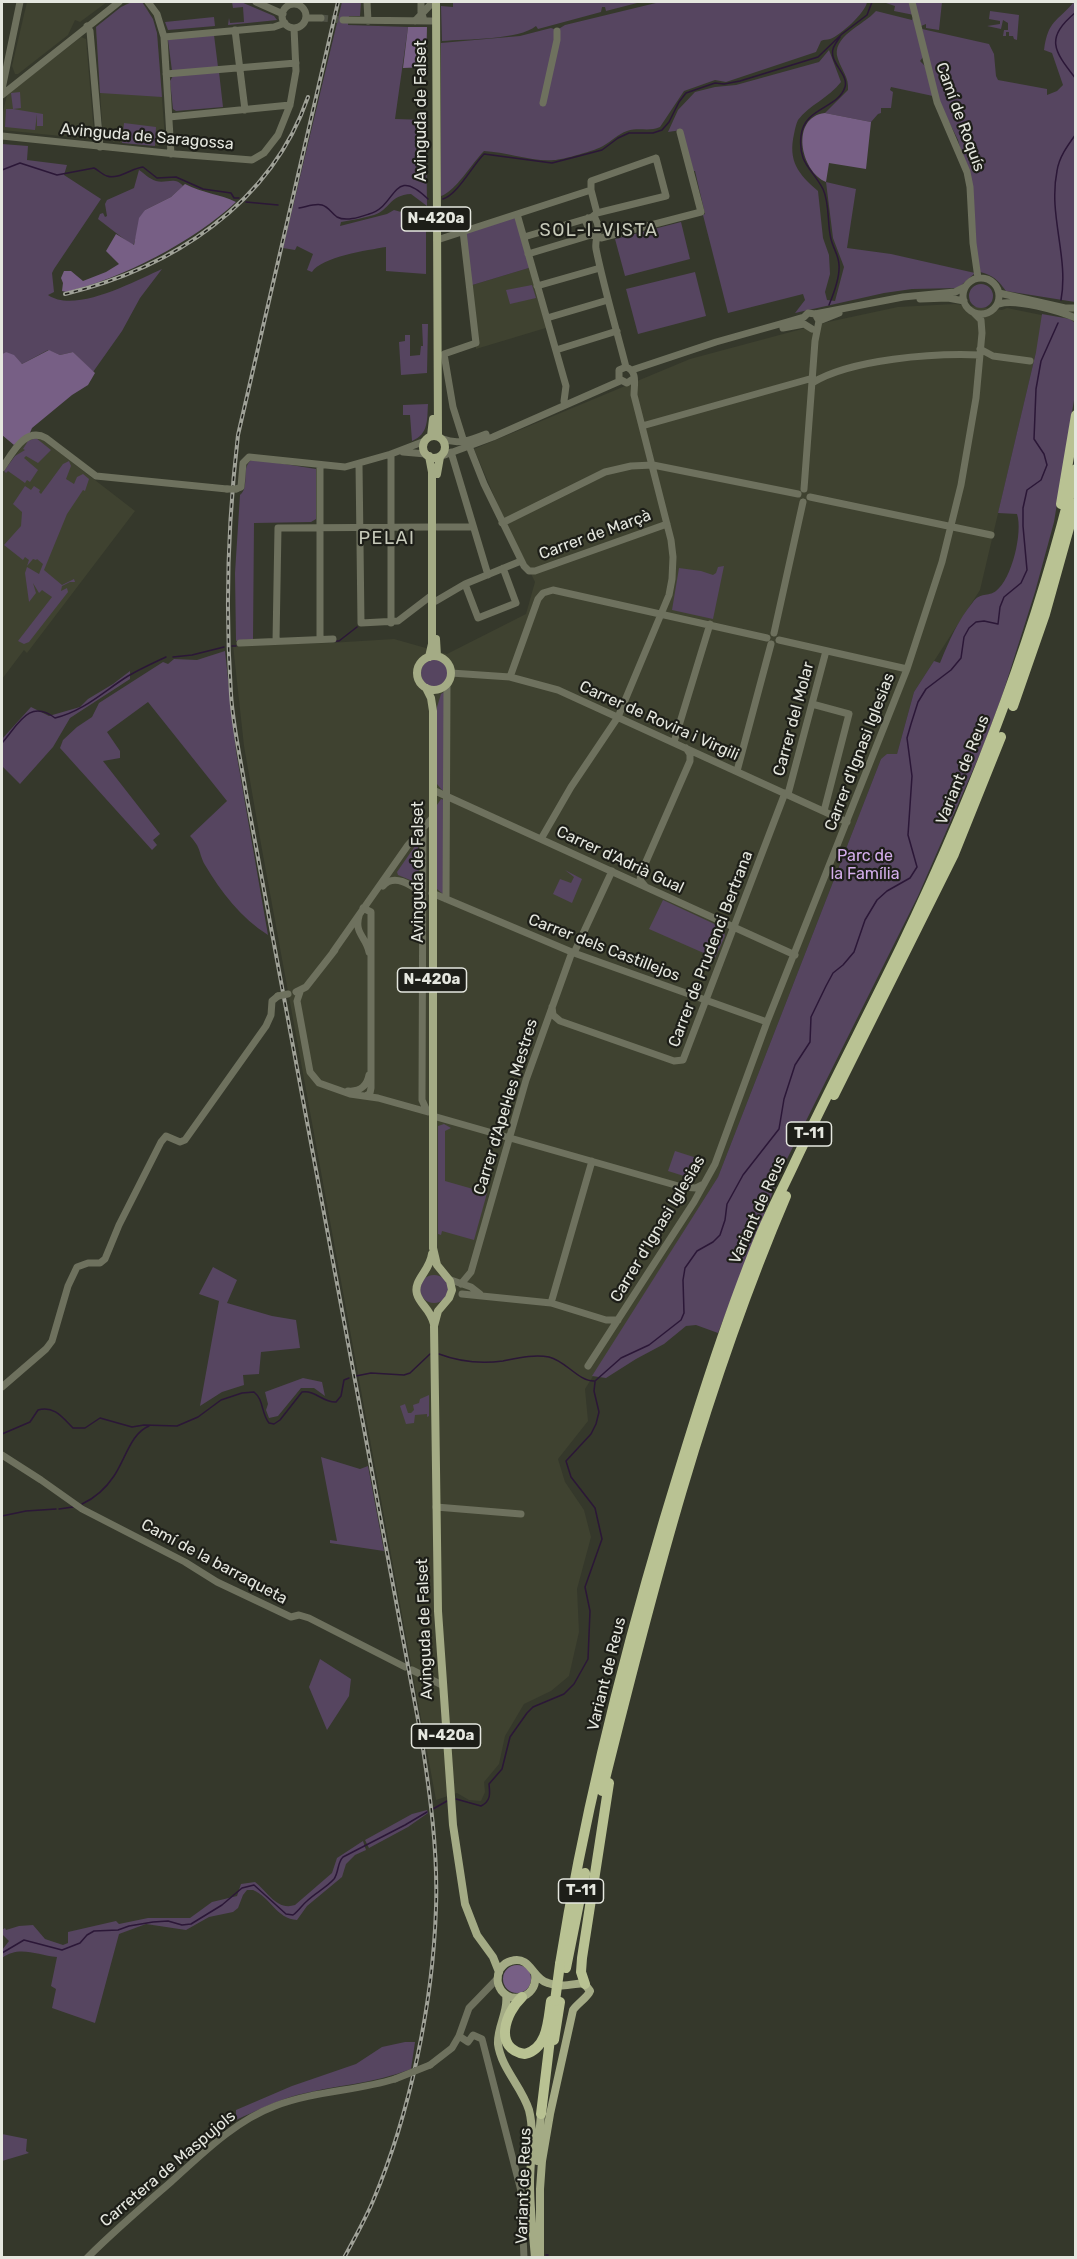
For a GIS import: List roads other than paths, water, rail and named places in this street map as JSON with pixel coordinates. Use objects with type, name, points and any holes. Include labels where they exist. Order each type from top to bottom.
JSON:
[{"type":"highway","points":[[1041,599],[1057,528],[1076,415]]},
{"type":"highway","name":"Variant de Reus","points":[[592,1815],[614,1704],[646,1583],[684,1455],[729,1318],[762,1232],[849,1048],[900,950],[970,795],[1000,719],[1041,599],[1076,469]]},
{"type":"highway","name":"Variant de Reus","points":[[592,1815],[616,1735],[643,1625],[678,1500],[719,1373],[759,1261],[802,1162],[954,854],[988,774],[1045,614],[1076,502]]},
{"type":"highway","points":[[1045,614],[1076,526]]},
{"type":"highway","points":[[579,1987],[616,1735]]},
{"type":"highway","name":"T-11","points":[[563,1966],[563,1947],[592,1815]]},
{"type":"highway","name":"T-11","points":[[541,2114],[556,2001],[592,1815]]},
{"type":"highway","points":[[522,1997],[511,2010],[504,2034],[506,2042],[512,2049],[525,2054],[534,2051],[542,2042],[556,2001]]},
{"type":"main road","name":"Avinguda de Falset","points":[[433,2],[427,19],[434,438]]},
{"type":"main road","name":"Avinguda de Falset","points":[[433,2],[437,240],[434,438]]},
{"type":"main road","name":"N-420a","points":[[426,688],[419,680],[418,668],[421,663],[433,656],[436,466],[446,446],[434,438],[423,448],[432,464],[435,527]]},
{"type":"main road","points":[[428,455],[441,456]]},
{"type":"main road","points":[[433,656],[448,663],[451,673]]},
{"type":"main road","name":"N-420a","points":[[444,686],[451,673]]},
{"type":"main road","name":"Avinguda de Falset","points":[[433,711],[444,686]]},
{"type":"main road","points":[[426,688],[444,686]]},
{"type":"main road","name":"Avinguda de Falset","points":[[426,688],[431,698],[433,711],[431,1113],[433,1248]]},
{"type":"main road","name":"N-420a","points":[[433,1248],[431,1263],[416,1286],[417,1296],[432,1315],[434,1326]]},
{"type":"main road","name":"N-420a","points":[[433,1248],[437,1265],[446,1276],[452,1290],[438,1311],[434,1326]]},
{"type":"main road","points":[[425,1274],[432,1271],[446,1276]]},
{"type":"main road","points":[[424,1304],[434,1307],[446,1301]]},
{"type":"main road","name":"Avinguda de Falset","points":[[434,1326],[438,1611],[453,1825],[461,1886],[470,1919],[477,1935],[493,1958],[498,1975]]},
{"type":"main road","points":[[493,1958],[507,1963]]},
{"type":"main road","points":[[504,1993],[516,1998],[522,1997],[532,1989],[535,1974],[531,1966],[524,1961],[516,1960],[507,1963],[498,1975],[507,2007],[499,2028],[498,2043],[502,2058],[528,2110],[531,2136],[530,2184],[537,2258]]},
{"type":"main road","points":[[535,1974],[547,1983],[589,1987],[590,1994],[582,1999],[573,2010],[549,2115],[540,2189],[537,2258]]},
{"type":"main road","points":[[532,1989],[545,1986],[568,1989],[579,1987]]},
{"type":"main road","points":[[579,1987],[576,1996],[582,1999]]},
{"type":"main road","name":"Variant de Reus","points":[[537,2258],[536,2176],[541,2114]]},
{"type":"street","points":[[2,87],[20,2]]},
{"type":"street","points":[[2,95],[119,2]]},
{"type":"street","points":[[148,2],[158,14],[164,37],[171,154]]},
{"type":"street","points":[[256,2],[283,14]]},
{"type":"street","points":[[368,2],[368,21]]},
{"type":"street","name":"Avinguda de Falset","points":[[421,2],[427,19]]},
{"type":"street","name":"Camí de Roquís","points":[[912,2],[937,102],[967,172],[978,278]]},
{"type":"street","points":[[294,3],[304,9],[306,18],[303,24],[294,28],[285,23],[283,14],[286,7],[294,3]]},
{"type":"street","points":[[306,18],[321,18]]},
{"type":"street","points":[[343,20],[415,21],[427,19]]},
{"type":"street","points":[[164,37],[274,27],[285,23]]},
{"type":"street","points":[[87,26],[90,31],[100,147]]},
{"type":"street","name":"Avinguda de Saragossa","points":[[2,136],[252,160],[264,153],[278,135],[287,115],[296,63],[294,28]]},
{"type":"street","points":[[235,30],[245,110]]},
{"type":"street","points":[[543,103],[557,31]]},
{"type":"street","points":[[166,74],[296,63]]},
{"type":"street","points":[[6,70],[8,78],[19,81]]},
{"type":"street","points":[[2,87],[19,81]]},
{"type":"street","points":[[2,87],[11,87]]},
{"type":"street","points":[[169,117],[290,105]]},
{"type":"street","points":[[278,106],[287,115]]},
{"type":"street","points":[[594,236],[601,237],[700,212],[680,132]]},
{"type":"street","points":[[524,237],[593,216],[666,196],[656,158],[591,180],[593,216],[600,232],[594,236],[528,254]]},
{"type":"street","points":[[437,240],[591,190]]},
{"type":"street","points":[[517,214],[566,386],[564,400]]},
{"type":"street","points":[[359,464],[361,623],[391,623],[404,618],[434,598],[521,561],[467,444],[453,407],[444,354],[476,343],[463,231]]},
{"type":"street","points":[[541,839],[583,768],[618,717],[662,614],[672,579],[674,557],[634,395],[632,372],[608,300],[594,236]]},
{"type":"street","points":[[537,286],[600,268]]},
{"type":"street","points":[[817,319],[903,297],[955,292],[978,278],[993,283],[999,293],[999,304]]},
{"type":"street","points":[[964,301],[965,287]]},
{"type":"street","points":[[999,293],[1065,308],[1076,308]]},
{"type":"street","points":[[817,319],[862,307],[910,300],[948,298],[964,301],[974,313],[991,312],[999,304],[1012,302],[1064,313],[1076,318]]},
{"type":"street","points":[[547,318],[608,300]]},
{"type":"street","name":"Carrer d'Ignasi Iglesias","points":[[588,1366],[694,1202],[715,1164],[767,1022],[908,669],[952,527],[969,441],[982,333],[986,317],[991,312]]},
{"type":"street","points":[[2,468],[26,437],[36,434],[46,438],[96,476],[236,489],[241,487],[243,463],[249,457],[338,467],[359,464],[434,438],[467,444],[622,380],[632,372],[716,342],[804,321],[810,313],[817,319]]},
{"type":"street","name":"Carrer d'Ignasi Iglesias","points":[[974,313],[981,321],[982,333]]},
{"type":"street","points":[[812,329],[816,327],[817,319]]},
{"type":"street","points":[[817,319],[813,380],[799,500],[806,499],[991,535]]},
{"type":"street","points":[[804,321],[812,329],[815,342]]},
{"type":"street","points":[[556,350],[617,331]]},
{"type":"street","points":[[642,426],[884,361],[930,356],[993,356],[1030,361]]},
{"type":"street","points":[[814,361],[825,372],[837,372]]},
{"type":"street","points":[[632,372],[619,370],[622,380],[634,395]]},
{"type":"street","points":[[441,456],[564,400],[622,380]]},
{"type":"street","points":[[451,452],[488,575]]},
{"type":"street","points":[[394,453],[428,455]]},
{"type":"street","points":[[391,623],[394,453]]},
{"type":"street","points":[[320,465],[320,639]]},
{"type":"street","points":[[502,523],[599,474],[615,469],[653,465],[809,492],[773,639],[737,771]]},
{"type":"street","name":"Carrer de Marçà","points":[[521,561],[526,569],[532,571],[572,559],[667,524]]},
{"type":"street","points":[[276,641],[278,528],[473,527]]},
{"type":"street","points":[[465,584],[478,618],[516,603],[503,568]]},
{"type":"street","points":[[510,677],[536,604],[549,590],[560,590],[908,669]]},
{"type":"street","points":[[674,742],[710,624]]},
{"type":"street","points":[[240,643],[333,639]]},
{"type":"street","name":"Carrer del Molar","points":[[786,794],[826,651]]},
{"type":"street","name":"Carrer de Rovira i Virgili","points":[[451,673],[510,677],[558,690],[847,822]]},
{"type":"street","name":"Avinguda de Falset","points":[[444,686],[447,796],[446,899]]},
{"type":"street","points":[[812,704],[849,714],[824,811]]},
{"type":"street","points":[[645,886],[640,880],[640,873],[690,761],[690,754],[682,746]]},
{"type":"street","points":[[690,761],[705,756]]},
{"type":"street","name":"Carrer d'Adrià Gual","points":[[433,790],[795,955]]},
{"type":"street","name":"Carrer de Prudenci Bertrana","points":[[560,1021],[679,1062],[686,1055],[705,1000],[786,794]]},
{"type":"street","points":[[333,952],[365,910],[385,878],[433,817]]},
{"type":"street","points":[[422,893],[398,880],[393,875],[393,870],[423,827]]},
{"type":"street","name":"Avinguda de Falset","points":[[423,827],[422,1100],[431,1113]]},
{"type":"street","name":"Carrer d'Apel·les Mestres","points":[[471,1287],[471,1272],[525,1080],[573,953],[612,872]]},
{"type":"street","points":[[629,879],[640,873]]},
{"type":"street","points":[[398,880],[386,882],[345,938],[300,992],[297,1001],[311,1074],[319,1083],[431,1113],[682,1187],[696,1188],[705,1184]]},
{"type":"street","name":"Carrer dels Castillejos","points":[[432,893],[573,953],[767,1022]]},
{"type":"street","points":[[365,910],[371,960],[371,1089],[369,1095],[365,1096]]},
{"type":"street","points":[[358,920],[357,927],[368,946],[371,960]]},
{"type":"street","points":[[345,938],[352,935],[361,937]]},
{"type":"street","points":[[2,1387],[46,1349],[52,1341],[68,1286],[77,1267],[88,1263],[100,1263],[105,1259],[119,1225],[161,1142],[166,1136],[180,1142],[185,1140],[266,1026],[272,1015],[272,1000],[278,996],[300,992]]},
{"type":"street","points":[[552,1007],[553,1015],[560,1021]]},
{"type":"street","points":[[545,1025],[550,1021],[560,1021]]},
{"type":"street","points":[[345,1091],[353,1092],[363,1087],[368,1081],[370,1070]]},
{"type":"street","points":[[363,1087],[362,1093],[365,1096]]},
{"type":"street","points":[[551,1303],[592,1161]]},
{"type":"street","points":[[682,1187],[694,1202]]},
{"type":"street","name":"Carrer d'Apel·les Mestres","points":[[461,1284],[471,1272]]},
{"type":"street","points":[[446,1276],[483,1295]]},
{"type":"street","points":[[446,1301],[471,1287]]},
{"type":"street","points":[[462,1294],[551,1303],[606,1320],[618,1320]]},
{"type":"street","name":"Camí de la barraqueta","points":[[2,1455],[82,1509],[185,1562],[217,1582],[277,1612],[291,1617],[309,1618],[442,1685]]},
{"type":"street","points":[[436,1507],[521,1514]]},
{"type":"street","name":"Carretera de Maspujols","points":[[87,2258],[215,2143],[248,2118],[271,2107],[302,2097],[374,2085],[395,2079],[430,2065],[445,2055],[459,2036],[467,2012],[498,1975]]},
{"type":"street","points":[[479,1997],[491,1991],[504,1993]]},
{"type":"street","points":[[459,2036],[468,2042],[473,2035],[482,2039],[488,2056],[495,2096],[520,2192],[524,2258]]},
{"type":"waterway","points":[[443,199],[454,192],[484,154],[552,163],[602,150],[629,133],[653,133],[662,130],[686,93],[715,83],[740,81],[818,57],[842,34],[867,15],[872,2]]},
{"type":"waterway","points":[[1076,12],[1066,21],[1056,37],[1058,52],[1076,79]]},
{"type":"waterway","points":[[829,305],[838,280],[839,262],[830,233],[825,195],[804,160],[801,136],[803,126],[808,119],[836,100],[845,87],[844,78],[833,54],[840,37]]},
{"type":"waterway","points":[[1061,300],[1063,284],[1055,187],[1060,161],[1076,134]]},
{"type":"waterway","points":[[2,170],[20,163],[57,175],[94,168],[111,177],[143,167],[157,178],[176,177],[203,189],[231,193],[234,198],[239,198]]},
{"type":"waterway","points":[[299,208],[322,205],[337,217],[353,218],[378,210],[396,191],[408,186],[416,189],[428,199]]},
{"type":"waterway","points":[[246,202],[278,205]]},
{"type":"waterway","points":[[595,1381],[621,1358],[649,1345],[681,1320],[684,1313],[685,1268],[697,1251],[720,1235],[727,1204],[743,1175],[779,1129],[784,1099],[795,1065],[810,1042],[811,1017],[826,986],[833,973],[854,952],[865,920],[877,900],[887,891],[910,878],[917,867],[908,835],[912,776],[907,738],[918,702],[926,689],[951,670],[961,658],[964,637],[969,628],[976,622],[998,624],[1004,597],[1021,583],[1027,570],[1023,508],[1027,490],[1041,480],[1047,465],[1044,454],[1034,439],[1036,389],[1041,361],[1058,323]]},
{"type":"waterway","points":[[335,641],[339,641],[357,627]]},
{"type":"waterway","points":[[173,657],[224,647]]},
{"type":"waterway","points":[[2,743],[19,722],[31,712],[38,711],[55,718],[75,711],[128,676],[166,657]]},
{"type":"waterway","points":[[356,1376],[371,1373],[404,1375],[410,1373],[430,1354]]},
{"type":"waterway","points":[[439,1354],[462,1361],[478,1362],[532,1356],[549,1357],[561,1362],[583,1378],[594,1381]]},
{"type":"waterway","points":[[2,1434],[30,1422],[38,1410],[44,1409],[58,1413],[73,1428],[85,1428],[100,1418],[132,1427],[177,1426],[198,1417],[221,1400],[242,1393],[254,1392],[266,1419],[269,1423],[274,1424],[280,1420],[302,1392],[336,1402],[341,1396],[344,1380],[349,1378]]},
{"type":"waterway","points":[[456,1799],[481,1806],[487,1802],[490,1794],[489,1784],[502,1769],[510,1737],[533,1707],[564,1694],[574,1684],[588,1659],[590,1611],[585,1587],[602,1539],[595,1508],[571,1477],[566,1461],[591,1434],[596,1424],[599,1412],[594,1391],[595,1382]]},
{"type":"waterway","points":[[82,1504],[96,1496],[107,1485],[137,1435],[149,1426]]},
{"type":"waterway","points":[[59,1509],[73,1507]]},
{"type":"waterway","points":[[2,1516],[26,1511],[56,1509]]},
{"type":"waterway","points":[[433,1809],[447,1801]]},
{"type":"waterway","points":[[2,1953],[24,1940],[62,1950],[80,1943],[94,1931],[118,1930],[153,1922],[191,1924],[222,1905],[242,1888],[254,1885],[286,1914],[293,1915],[334,1879],[343,1857],[427,1812]]},
{"type":"tunnel","points":[[321,18],[343,20]]},
{"type":"railway","points":[[338,2],[238,435],[230,532],[228,596],[229,661],[235,731],[421,1736],[435,1844],[434,1944],[425,2020],[417,2058],[398,2132],[386,2167],[370,2208],[344,2258]]},
{"type":"railway","points":[[65,294],[143,267],[213,226],[243,199],[269,169],[291,135],[308,97]]},
{"type":"district","name":"SOL-I-VISTA","points":[[599,231]]},
{"type":"district","name":"PELAI","points":[[387,539]]},
{"type":"park label","name":"Parc de la Família","points":[[865,865]]}]
